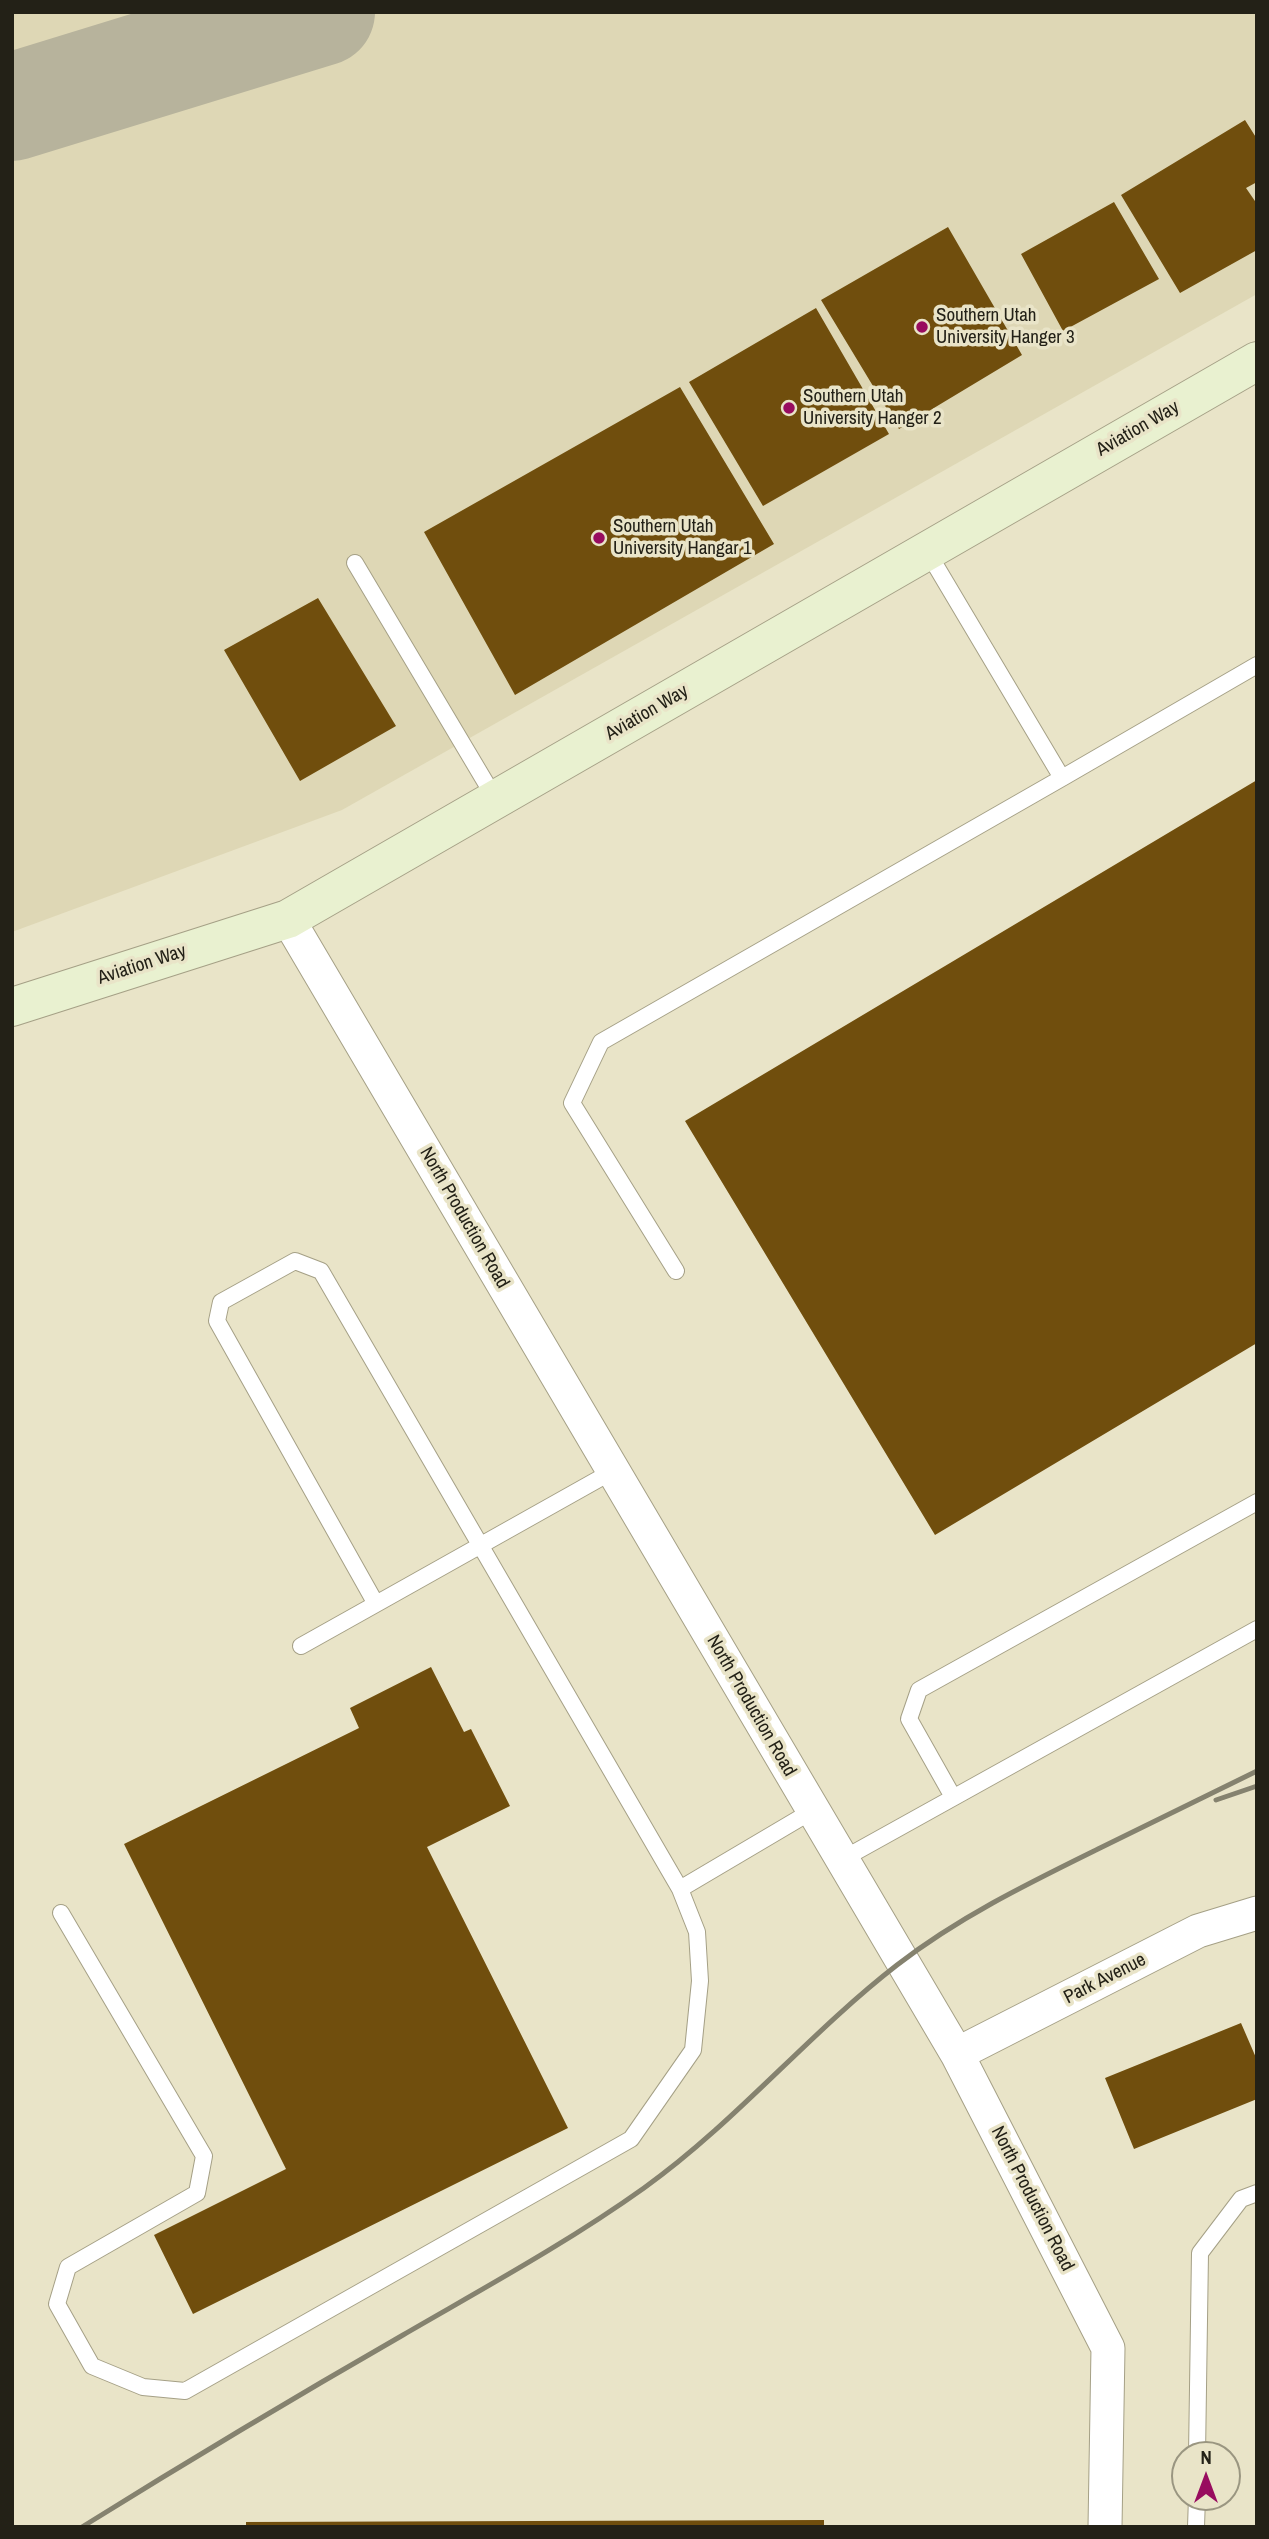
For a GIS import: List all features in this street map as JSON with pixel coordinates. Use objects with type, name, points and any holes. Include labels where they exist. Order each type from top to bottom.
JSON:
[{"type":"main road","name":"Aviation Way","points":[[12,1007],[288,919],[1257,361]]},
{"type":"street","name":"North Production Road","points":[[288,919],[957,2054],[1108,2348],[1105,2527]]},
{"type":"street","name":"Park Avenue","points":[[957,2054],[1198,1931],[1257,1913]]},
{"type":"lane","points":[[927,551],[1062,778]]},
{"type":"lane","points":[[355,563],[496,800]]},
{"type":"lane","points":[[676,1270],[572,1103],[601,1042],[1257,665]]},
{"type":"lane","points":[[61,1913],[204,2157],[197,2193],[68,2267],[57,2304],[92,2367],[144,2387],[186,2390],[631,2139],[693,2049],[700,1981],[697,1932],[680,1889],[321,1271],[295,1261],[220,1302],[217,1321],[376,1604]]},
{"type":"lane","points":[[301,1646],[613,1471]]},
{"type":"lane","points":[[953,1797],[909,1719],[919,1690],[1257,1502]]},
{"type":"lane","points":[[841,1860],[1257,1629]]},
{"type":"lane","points":[[680,1889],[812,1811]]},
{"type":"lane","points":[[1198,2441],[1200,2253],[1241,2199],[1257,2193]]},
{"type":"shaded area","points":[[12,12],[1257,12],[1257,294],[342,810],[12,932]]},
{"type":"building","points":[[1245,120],[1257,139],[1257,182],[1246,188],[1257,204],[1257,250],[1180,293],[1121,195]]},
{"type":"building","points":[[1114,202],[1159,279],[1063,331],[1021,254]]},
{"type":"building","name":"Southern Utah University Hanger 3","points":[[948,227],[1022,355],[899,429],[821,300]]},
{"type":"building","name":"Southern Utah University Hanger 2","points":[[816,308],[889,434],[763,506],[689,382]]},
{"type":"building","name":"Southern Utah University Hangar 1","points":[[680,387],[774,544],[515,695],[424,532]]},
{"type":"building","points":[[318,598],[396,726],[300,781],[224,650]]},
{"type":"building","points":[[1257,780],[1257,1343],[935,1535],[685,1121]]},
{"type":"building","points":[[431,1667],[464,1732],[471,1729],[510,1806],[427,1847],[568,2128],[193,2314],[154,2235],[286,2169],[124,1844],[359,1728],[350,1708]]},
{"type":"building","points":[[1241,2023],[1257,2060],[1257,2099],[1134,2149],[1105,2078]]},
{"type":"building","points":[[824,2520],[824,2527],[246,2527],[246,2522]]},
{"type":"taxiway","points":[[12,107],[321,12]]},
{"type":"railway","points":[[82,2527],[585,2228],[644,2188],[710,2135],[864,1992],[945,1931],[1046,1875],[1257,1771]]},
{"type":"railway","points":[[1216,1800],[1257,1786]]},
{"type":"place","name":"Southern Utah University Hanger 3","points":[[922,327]]},
{"type":"place","name":"Southern Utah University Hanger 2","points":[[789,408]]},
{"type":"place","name":"Southern Utah University Hangar 1","points":[[599,538]]}]
